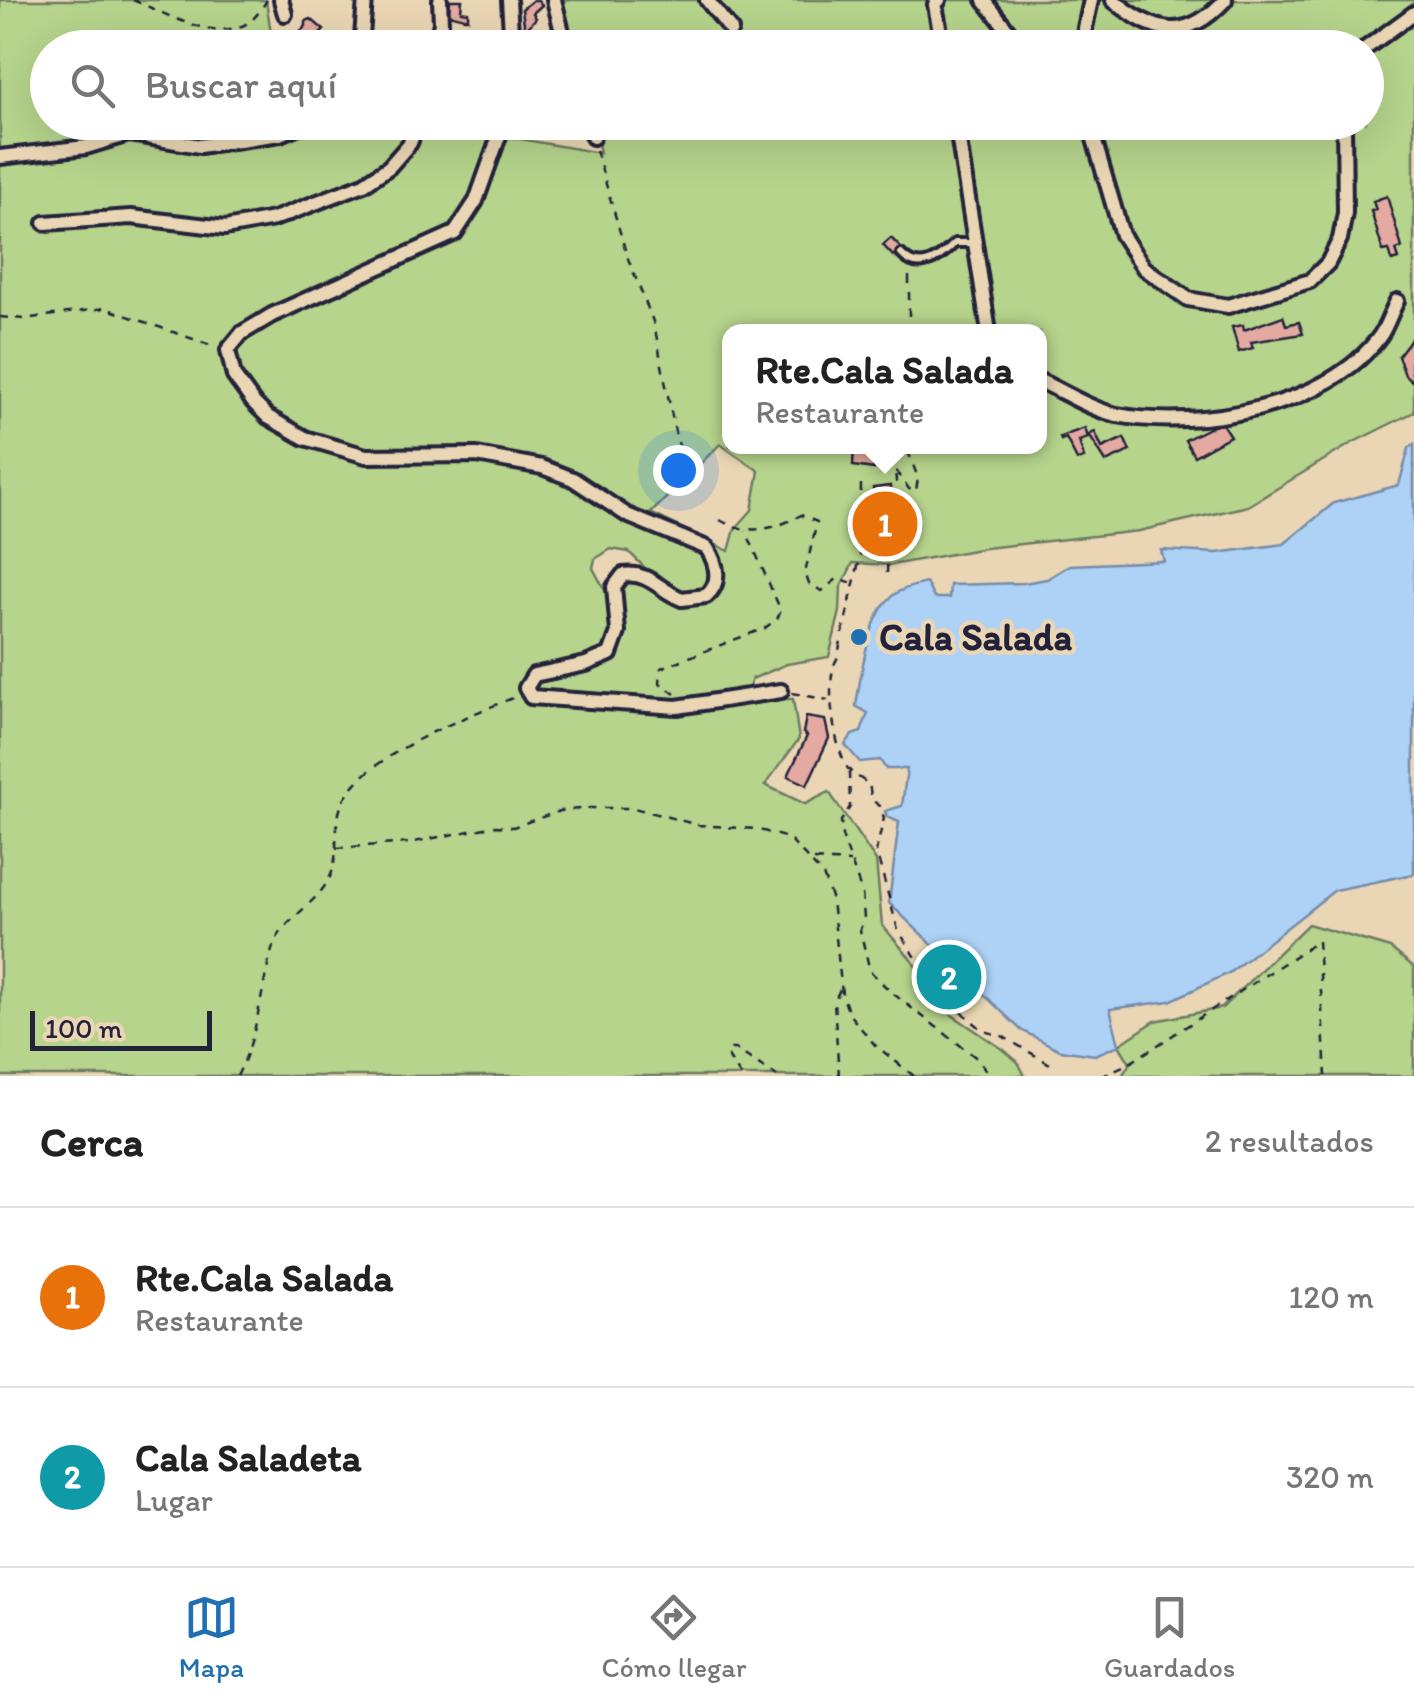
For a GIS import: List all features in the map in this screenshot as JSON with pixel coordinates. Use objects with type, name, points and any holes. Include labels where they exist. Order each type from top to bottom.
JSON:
[{"type":"street","points":[[362,30],[366,0]]},
{"type":"street","points":[[440,0],[440,30]]},
{"type":"street","points":[[510,0],[511,30]]},
{"type":"street","points":[[554,0],[562,30]]},
{"type":"street","points":[[707,0],[731,30]]},
{"type":"street","points":[[939,0],[935,5],[939,30]]},
{"type":"street","points":[[984,0],[1008,30]]},
{"type":"street","points":[[1084,30],[1092,0]]},
{"type":"street","points":[[1114,0],[1142,23],[1170,30]]},
{"type":"street","points":[[1177,30],[1207,19],[1225,0]]},
{"type":"street","points":[[1384,34],[1414,12]]},
{"type":"street","points":[[0,157],[86,147],[109,140]]},
{"type":"street","points":[[164,140],[200,146],[240,140]]},
{"type":"street","points":[[45,224],[131,217],[225,228],[274,219],[364,184],[390,167],[411,140]]},
{"type":"street","points":[[498,140],[476,201],[455,233],[272,314],[242,334],[228,350],[234,376],[253,402],[278,424],[306,438],[366,456],[477,455],[542,467],[574,479],[628,516],[707,548],[717,576],[712,591],[691,600],[673,596],[637,574],[621,574],[614,588],[618,632],[610,654],[586,664],[534,675],[526,692],[537,699],[677,707],[781,691]]},
{"type":"street","points":[[959,140],[987,324]]},
{"type":"street","points":[[1091,140],[1122,235],[1144,268],[1188,299],[1228,306],[1310,281],[1328,263],[1340,238],[1345,213],[1344,140]]},
{"type":"street","points":[[1047,383],[1114,415],[1201,417],[1247,412],[1315,388],[1338,375],[1380,336],[1397,301]]},
{"type":"lane","points":[[901,254],[909,263],[922,265],[955,243],[973,243]]},
{"type":"path","points":[[133,0],[207,28],[238,28],[256,18],[267,0]]},
{"type":"path","points":[[593,140],[627,256],[654,324],[676,436],[693,484]]},
{"type":"path","points":[[909,263],[909,324]]},
{"type":"path","points":[[0,317],[24,320],[105,308],[228,350]]},
{"type":"path","points":[[887,573],[888,544],[896,541],[899,517],[894,469],[909,489],[916,491],[918,478],[909,454]]},
{"type":"path","points":[[860,484],[860,557],[837,659],[831,668],[830,700],[843,758],[850,771],[869,784],[872,800],[880,806],[884,818],[876,851],[891,912],[898,930],[940,994],[984,1031],[1002,1036],[1050,1064]]},
{"type":"path","points":[[720,520],[746,531],[766,530],[801,514],[817,522],[804,574],[809,584],[822,591],[838,578],[854,584]]},
{"type":"path","points":[[680,696],[660,684],[660,668],[765,628],[781,611],[746,531]]},
{"type":"path","points":[[781,691],[830,700]]},
{"type":"path","points":[[237,1076],[248,1056],[274,944],[332,875],[340,808],[351,786],[392,755],[526,692]]},
{"type":"path","points":[[850,771],[850,806],[841,821],[842,836],[862,893],[864,918],[860,930],[870,971],[978,1058],[990,1076]]},
{"type":"path","points":[[336,848],[409,842],[494,826],[512,827],[560,812],[634,808],[698,825],[756,829],[788,838],[823,875],[832,900],[841,988],[849,1014],[891,1060],[914,1076]]},
{"type":"path","points":[[812,860],[852,862]]},
{"type":"path","points":[[1101,1076],[1130,1064],[1318,941],[1326,1076]]},
{"type":"path","points":[[839,1076],[834,1002],[841,988]]},
{"type":"path","points":[[741,1076],[727,1055],[730,1049],[735,1048],[776,1076]]},
{"type":"green space","points":[[0,0],[266,0],[270,30],[30,30],[30,140],[526,140],[600,153],[597,140],[1384,140],[1384,30],[570,30],[560,0],[1414,0],[1414,412],[1352,443],[1248,506],[1139,531],[985,548],[891,565],[853,563],[841,587],[840,611],[829,657],[787,664],[752,679],[748,691],[756,699],[793,699],[799,739],[765,785],[805,804],[829,792],[876,861],[882,925],[912,960],[939,1006],[1004,1050],[1018,1062],[1025,1076],[0,1076]],"holes":[[[611,549],[629,552],[647,570],[619,572],[609,598],[593,568],[595,559]]]},
{"type":"green space","points":[[1308,924],[1390,948],[1414,967],[1414,1076],[1122,1076],[1130,1063],[1119,1045],[1155,1021],[1222,1008]]},
{"type":"water","points":[[1414,444],[1414,874],[1335,890],[1229,973],[1170,1001],[1110,1009],[1119,1045],[1095,1055],[1060,1050],[1021,1030],[889,903],[899,822],[887,817],[885,811],[902,806],[907,769],[886,769],[880,760],[860,762],[845,745],[852,735],[861,732],[868,713],[856,706],[866,650],[881,609],[897,593],[926,583],[934,598],[949,598],[950,585],[1024,583],[1047,579],[1070,565],[1164,561],[1161,550],[1217,553],[1284,544],[1334,503],[1399,485],[1409,448]]},
{"type":"building","points":[[450,0],[462,0],[461,11],[468,12],[468,19],[449,14]]},
{"type":"building","points":[[533,0],[542,5],[533,13],[536,18],[526,30],[525,30],[522,9]]},
{"type":"building","points":[[311,19],[324,30],[302,30]]},
{"type":"building","points":[[1387,196],[1402,248],[1396,250],[1399,259],[1392,261],[1389,250],[1383,251],[1371,211],[1376,210],[1373,201]]},
{"type":"building","points":[[891,238],[901,248],[893,256],[883,245]]},
{"type":"building","points":[[1283,316],[1286,325],[1299,322],[1303,334],[1251,342],[1253,348],[1239,352],[1232,327],[1243,325],[1244,330]]},
{"type":"building","points":[[1414,335],[1413,382],[1405,375],[1398,356]]},
{"type":"building","points":[[1221,422],[1230,436],[1194,456],[1185,440]]},
{"type":"building","points":[[1085,428],[1088,438],[1079,441],[1084,458],[1077,460],[1066,438],[1060,437]]},
{"type":"building","points":[[1095,432],[1102,448],[1124,438],[1130,451],[1106,462],[1089,435]]},
{"type":"building","points":[[854,454],[873,454],[874,469],[853,466]]},
{"type":"building","points":[[890,486],[894,530],[877,532],[873,488]]},
{"type":"building","points":[[806,717],[825,720],[829,738],[807,785],[788,776],[807,736],[803,733]]},
{"type":"place","name":"Rte.Cala Salada","points":[[885,524]]},
{"type":"place","name":"Cala Salada","points":[[859,637]]},
{"type":"place","name":"Cala Saladeta","points":[[949,977]]}]
